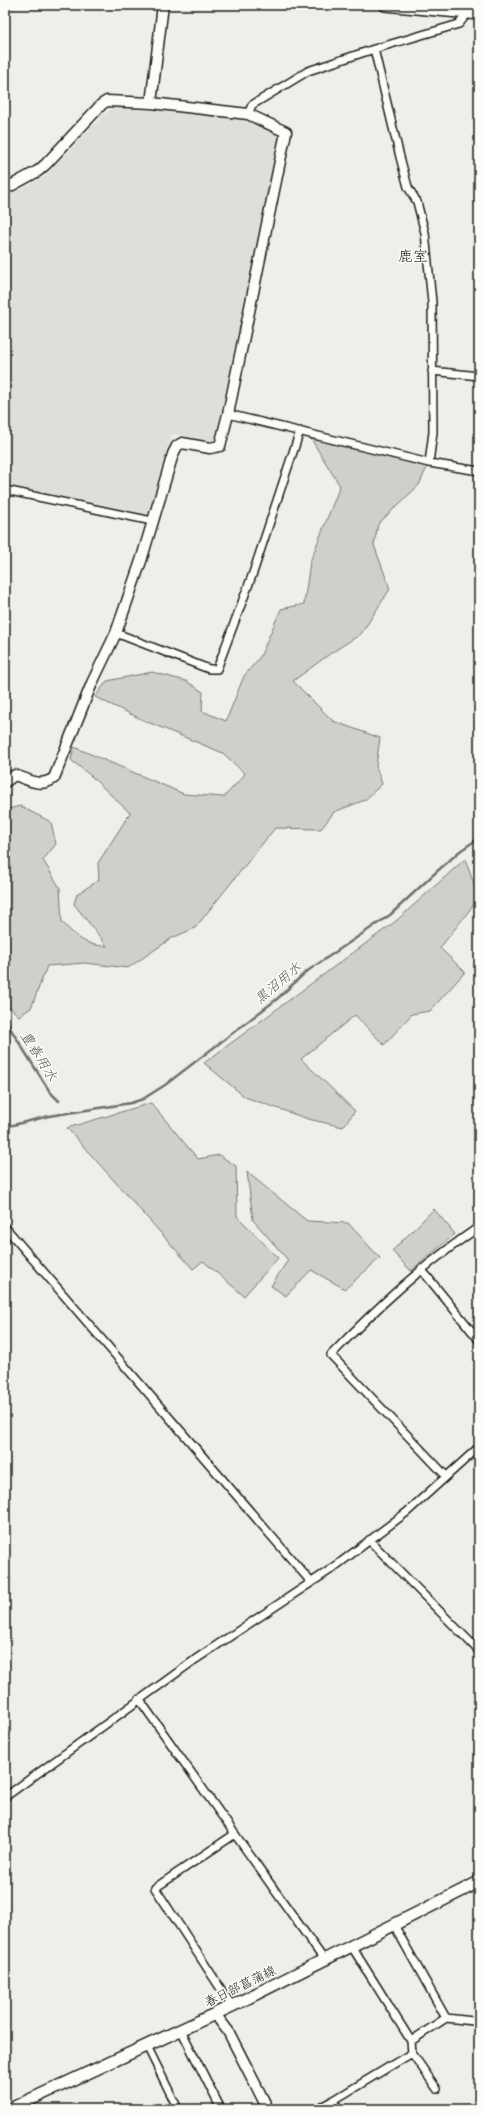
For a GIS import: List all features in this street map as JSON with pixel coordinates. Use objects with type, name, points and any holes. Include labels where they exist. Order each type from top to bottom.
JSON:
[{"type":"main road","points":[[385,5],[467,9],[479,14]]},
{"type":"main road","name":"春日部菖蒲線","points":[[10,2109],[147,2046],[325,1961],[479,1882]]},
{"type":"street","points":[[151,103],[163,5]]},
{"type":"street","points":[[248,114],[252,105],[304,73],[374,49],[459,24],[467,9]]},
{"type":"street","points":[[374,49],[408,187],[417,202],[425,233],[432,302],[433,432],[430,463]]},
{"type":"street","points":[[5,189],[38,171],[102,104],[115,100],[248,114],[286,132],[228,414],[220,446],[210,448],[182,443],[177,446],[172,454],[141,561],[116,633],[92,683],[54,778],[47,783],[39,784],[15,775],[5,782]]},
{"type":"street","points":[[432,371],[479,376]]},
{"type":"street","points":[[228,414],[430,463],[479,472]]},
{"type":"street","points":[[116,633],[209,669],[217,669],[253,573],[300,431]]},
{"type":"street","points":[[5,490],[152,521]]},
{"type":"street","points":[[5,1227],[311,1582]]},
{"type":"street","points":[[446,1476],[331,1355],[387,1299],[421,1269],[452,1245],[479,1227]]},
{"type":"street","points":[[421,1269],[479,1340]]},
{"type":"street","points":[[5,1797],[139,1699],[311,1582],[407,1512],[479,1446]]},
{"type":"street","points":[[369,1540],[479,1652]]},
{"type":"street","points":[[139,1699],[325,1961]]},
{"type":"street","points":[[232,2006],[155,1888],[235,1834]]},
{"type":"street","points":[[394,1925],[446,2018]]},
{"type":"street","points":[[352,1947],[411,2041],[412,2053],[437,2089]]},
{"type":"street","points":[[215,2014],[228,2031],[268,2109]]},
{"type":"street","points":[[411,2041],[446,2018],[473,2022]]},
{"type":"street","points":[[181,2030],[221,2109]]},
{"type":"street","points":[[147,2046],[178,2109]]},
{"type":"street","points":[[317,2109],[412,2053]]},
{"type":"street","points":[[334,2100],[338,2109]]},
{"type":"shaded area","points":[[113,108],[155,111],[157,109],[247,118],[280,135],[215,440],[210,442],[175,434],[172,436],[148,513],[144,516],[5,485],[5,197],[44,177],[104,114]]},
{"type":"shaded area","points":[[308,434],[429,463],[419,485],[378,524],[374,545],[390,589],[361,634],[331,653],[293,681],[333,721],[380,738],[376,766],[382,784],[365,800],[334,812],[321,829],[275,828],[195,928],[172,938],[128,968],[85,963],[47,966],[31,1008],[19,1016],[5,1003],[5,875],[10,871],[5,865],[5,810],[20,806],[51,822],[56,844],[43,860],[60,888],[62,922],[82,940],[100,946],[107,946],[74,904],[77,894],[99,880],[98,863],[130,813],[91,776],[71,760],[74,747],[184,794],[224,797],[245,774],[223,753],[145,721],[95,697],[107,681],[152,672],[186,681],[203,692],[202,711],[226,721],[244,676],[260,657],[281,609],[304,604],[310,562],[340,486]]},
{"type":"shaded area","points":[[465,859],[479,898],[440,948],[465,972],[430,1011],[412,1014],[384,1045],[355,1015],[301,1059],[355,1111],[343,1127],[308,1119],[245,1097],[204,1063],[396,921]]},
{"type":"shaded area","points":[[151,1103],[198,1159],[219,1155],[236,1166],[237,1216],[278,1258],[244,1296],[203,1261],[193,1269],[67,1128]]},
{"type":"shaded area","points":[[247,1172],[307,1221],[348,1223],[380,1258],[345,1289],[311,1270],[286,1296],[271,1286],[288,1260],[253,1220]]},
{"type":"shaded area","points":[[434,1209],[455,1234],[411,1271],[392,1251]]},
{"type":"waterway","name":"黒沼用水","points":[[5,1127],[49,1116],[131,1103],[143,1099],[165,1085],[277,999],[306,972],[390,915],[460,851],[479,838]]},
{"type":"waterway","name":"豊春用水","points":[[5,1020],[50,1092],[59,1101]]},
{"type":"district","name":"鹿室","points":[[413,256]]}]
